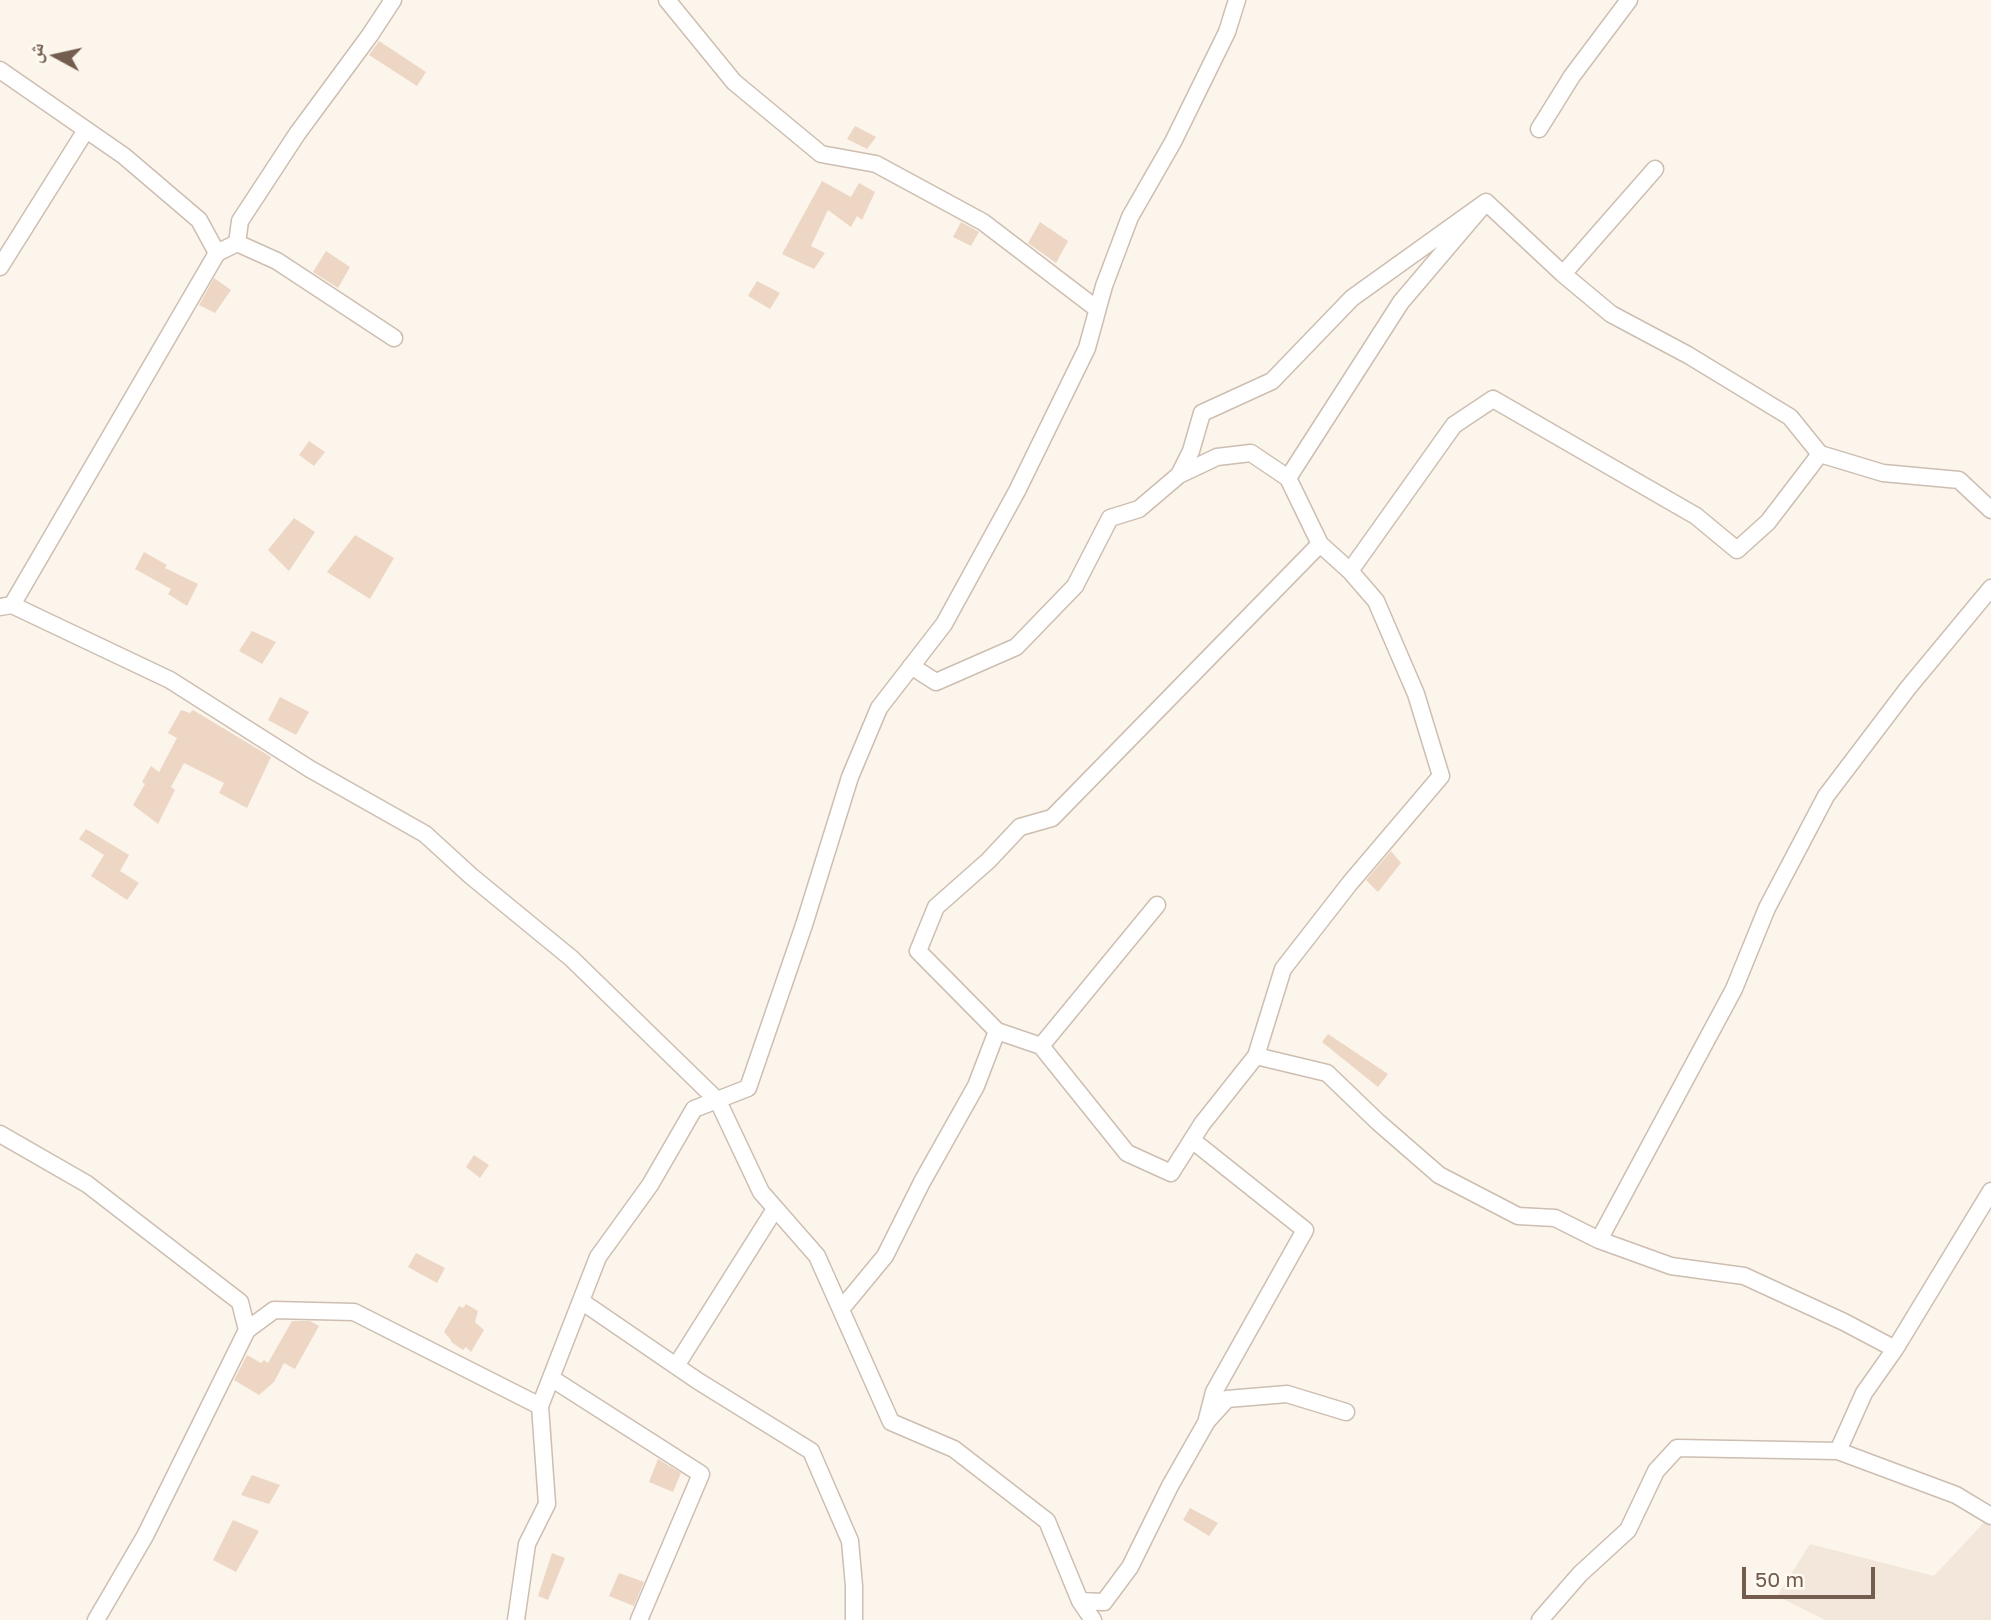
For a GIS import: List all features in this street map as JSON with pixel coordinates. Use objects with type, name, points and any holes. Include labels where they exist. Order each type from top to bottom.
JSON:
[{"type":"street","points":[[237,243],[240,221],[297,134],[393,0]]},
{"type":"street","points":[[667,0],[734,82],[821,153],[876,164],[983,222],[1097,309]]},
{"type":"street","points":[[516,1620],[527,1544],[547,1504],[540,1406],[598,1257],[650,1185],[694,1109],[748,1088],[804,925],[850,778],[879,708],[944,624],[1017,491],[1087,348],[1097,309],[1130,217],[1172,142],[1227,32],[1237,0]]},
{"type":"street","points":[[1539,129],[1572,76],[1629,0]]},
{"type":"street","points":[[0,70],[124,156],[199,219],[217,253]]},
{"type":"street","points":[[0,267],[86,130]]},
{"type":"street","points":[[1563,274],[1655,169]]},
{"type":"street","points":[[1486,202],[1563,274],[1611,314],[1688,355],[1790,417],[1820,454],[1884,473],[1959,480],[1991,510]]},
{"type":"street","points":[[1180,475],[1191,451],[1202,413],[1272,381],[1352,298],[1486,202]]},
{"type":"street","points":[[1288,478],[1401,302],[1486,202]]},
{"type":"street","points":[[237,243],[217,253],[6,606],[170,680],[310,769],[425,834],[471,876],[571,958],[718,1101],[761,1192],[817,1256],[891,1422],[954,1449],[1047,1521],[1080,1601],[1093,1620]]},
{"type":"street","points":[[237,243],[304,276],[394,338]]},
{"type":"street","points":[[1350,570],[1454,425],[1493,399],[1696,516],[1737,550],[1768,522],[1820,454]]},
{"type":"street","points":[[911,666],[936,682],[1016,647],[1075,586],[1110,519],[1139,509],[1180,475],[1217,457],[1251,453],[1288,478],[1320,544],[1350,570],[1376,601],[1416,694],[1441,776],[1350,883],[1283,968],[1256,1056],[1202,1124],[1171,1173],[1127,1153],[1041,1046],[997,1031],[918,951],[936,907],[988,861],[1020,827],[1052,818],[1320,544]]},
{"type":"street","points":[[1599,1240],[1734,989],[1767,908],[1826,796],[1908,688],[1991,588]]},
{"type":"street","points":[[1041,1046],[1157,905]]},
{"type":"street","points":[[842,1308],[885,1256],[922,1182],[976,1086],[997,1031]]},
{"type":"street","points":[[1256,1056],[1327,1073],[1438,1175],[1518,1216],[1555,1218],[1599,1240],[1671,1266],[1744,1276],[1844,1322],[1895,1349]]},
{"type":"street","points":[[0,1134],[87,1184],[240,1302],[247,1330]]},
{"type":"street","points":[[1192,1140],[1305,1230],[1214,1392],[1207,1421]]},
{"type":"street","points":[[1838,1451],[1864,1393],[1895,1349],[1991,1191]]},
{"type":"street","points":[[676,1366],[775,1209]]},
{"type":"street","points":[[581,1301],[676,1366],[811,1451],[850,1541],[854,1620]]},
{"type":"street","points":[[96,1620],[145,1536],[247,1330],[274,1310],[354,1312],[540,1406]]},
{"type":"street","points":[[551,1378],[701,1474],[639,1620]]},
{"type":"street","points":[[1080,1601],[1104,1602],[1130,1567],[1170,1486],[1207,1421],[1227,1399],[1287,1394],[1346,1412]]},
{"type":"street","points":[[1540,1620],[1580,1574],[1628,1530],[1656,1471],[1677,1448],[1838,1451],[1956,1495],[1991,1516]]},
{"type":"shaded area","points":[[1991,1515],[1991,1620],[1825,1620],[1777,1596],[1810,1544],[1934,1576]]},
{"type":"building","points":[[379,41],[426,72],[417,86],[369,55]]},
{"type":"building","points":[[855,126],[876,137],[867,149],[847,139]]},
{"type":"building","points":[[822,181],[851,197],[859,183],[875,192],[862,220],[857,216],[851,227],[828,210],[811,246],[825,253],[814,269],[782,254]]},
{"type":"building","points":[[961,222],[979,232],[971,246],[953,237]]},
{"type":"building","points":[[1040,222],[1068,241],[1056,263],[1028,243]]},
{"type":"building","points":[[326,251],[350,267],[338,288],[313,272]]},
{"type":"building","points":[[214,278],[231,290],[215,313],[199,305]]},
{"type":"building","points":[[757,281],[780,293],[770,309],[748,296]]},
{"type":"building","points":[[309,441],[325,452],[314,466],[299,455]]},
{"type":"building","points":[[294,518],[315,532],[289,571],[268,550]]},
{"type":"building","points":[[355,535],[394,558],[370,599],[327,572]]},
{"type":"building","points":[[144,552],[167,565],[165,568],[198,584],[187,606],[168,594],[171,589],[135,569]]},
{"type":"building","points":[[252,631],[276,642],[262,664],[239,651]]},
{"type":"building","points":[[280,697],[309,712],[296,735],[268,720]]},
{"type":"building","points":[[181,710],[190,713],[193,710],[271,757],[247,808],[219,793],[224,783],[184,763],[171,787],[175,790],[158,824],[133,805],[151,766],[159,772],[177,738],[168,733]]},
{"type":"building","points":[[86,829],[129,855],[120,871],[139,883],[127,900],[91,876],[104,855],[79,839]]},
{"type":"building","points":[[1391,851],[1401,863],[1378,892],[1366,880]]},
{"type":"building","points":[[1328,1034],[1388,1074],[1378,1087],[1322,1042]]},
{"type":"building","points":[[474,1155],[489,1165],[480,1178],[466,1167]]},
{"type":"building","points":[[416,1253],[445,1268],[437,1283],[408,1267]]},
{"type":"building","points":[[466,1304],[478,1311],[475,1322],[484,1330],[471,1352],[466,1347],[463,1350],[451,1342],[444,1332],[459,1306],[463,1308]]},
{"type":"building","points":[[292,1321],[310,1321],[319,1326],[295,1369],[284,1363],[274,1382],[259,1395],[234,1380],[247,1355],[261,1363],[264,1360],[268,1363]]},
{"type":"building","points":[[658,1459],[681,1473],[673,1492],[649,1482]]},
{"type":"building","points":[[252,1475],[280,1485],[269,1504],[241,1495]]},
{"type":"building","points":[[1190,1508],[1218,1523],[1209,1536],[1183,1520]]},
{"type":"building","points":[[233,1520],[259,1531],[236,1572],[213,1560]]},
{"type":"building","points":[[552,1553],[565,1558],[548,1600],[538,1596]]},
{"type":"building","points":[[619,1573],[644,1582],[634,1606],[609,1596]]}]
